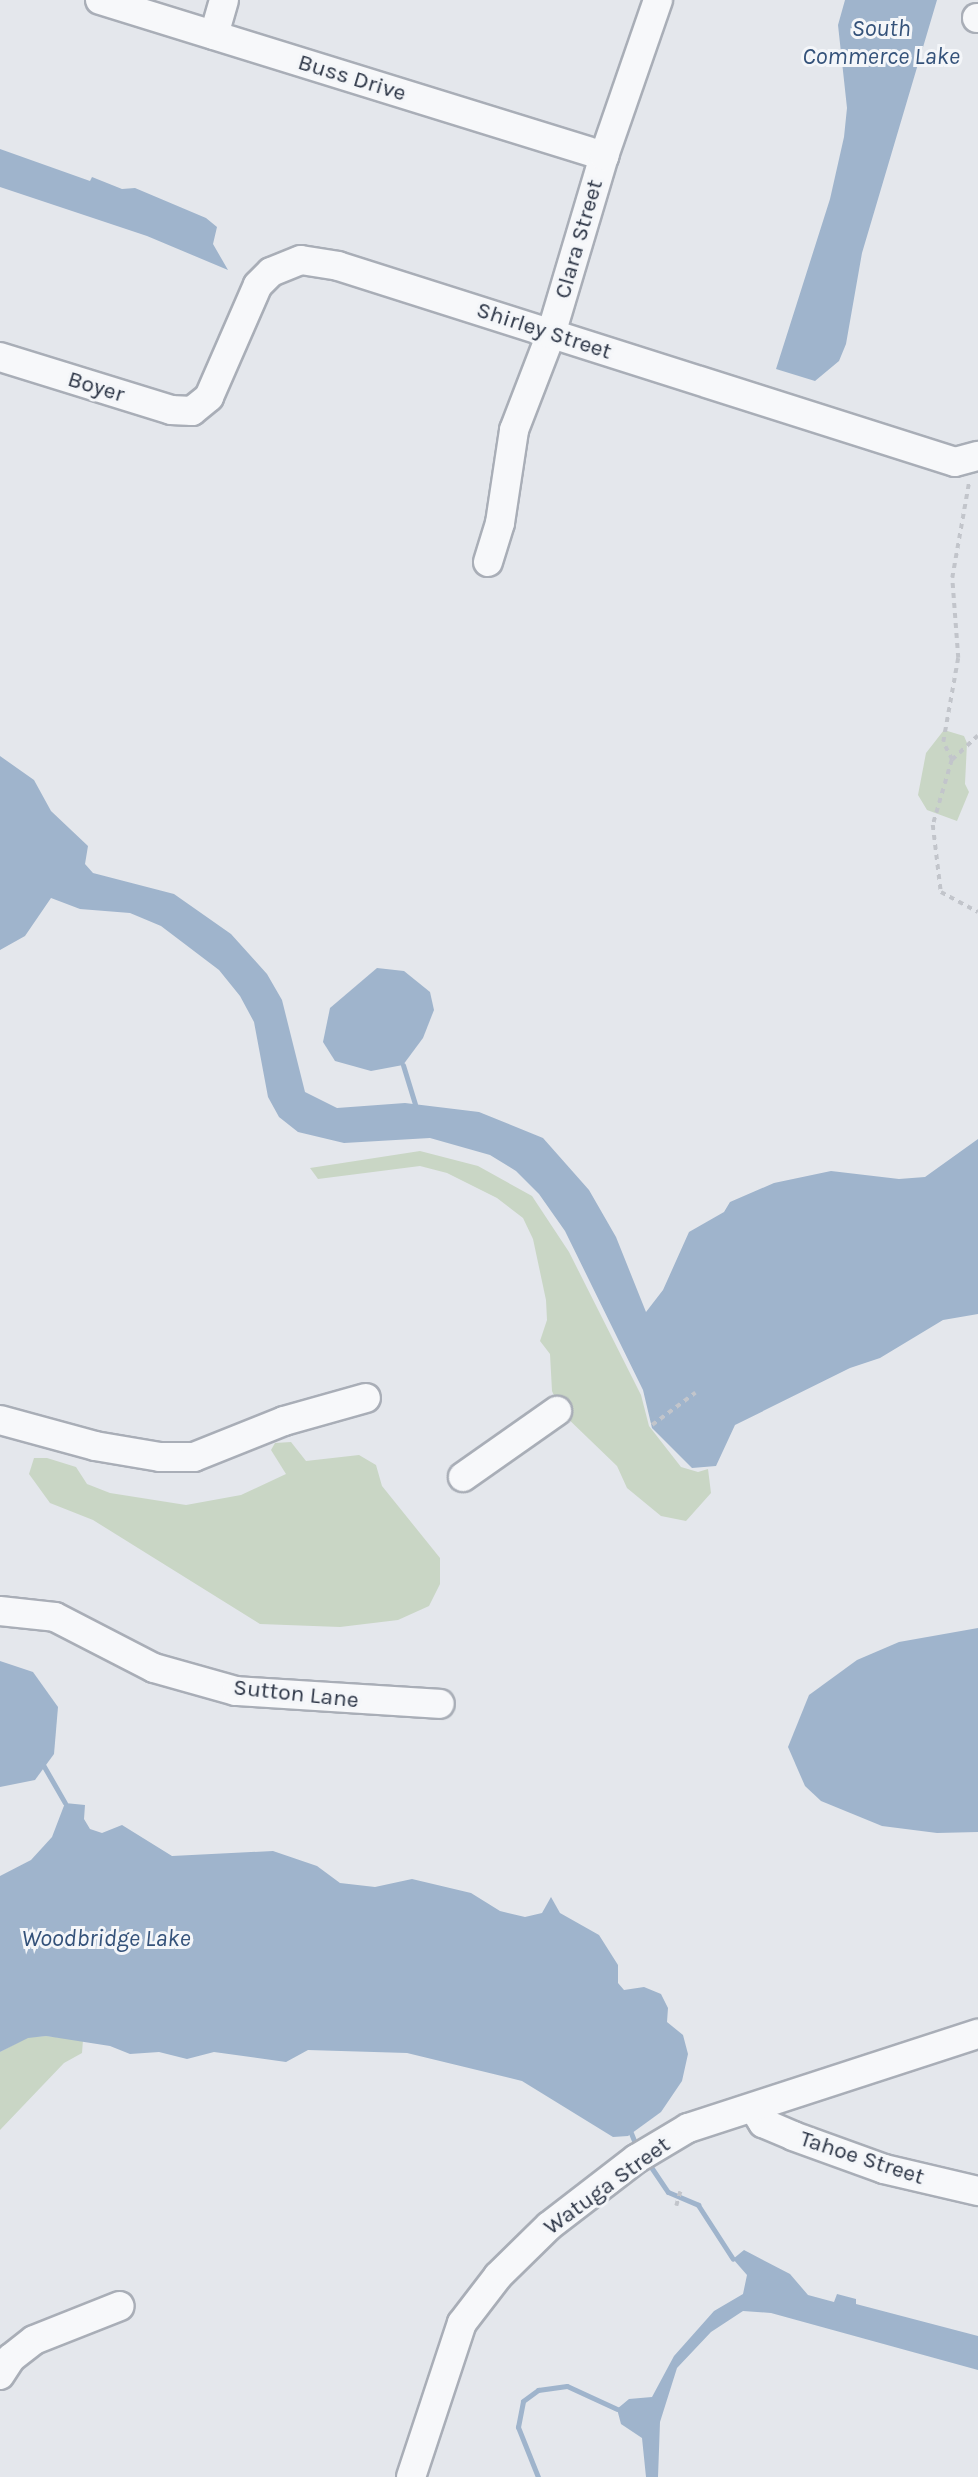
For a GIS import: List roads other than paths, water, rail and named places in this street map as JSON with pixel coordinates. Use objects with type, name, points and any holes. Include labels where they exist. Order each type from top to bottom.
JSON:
[{"type":"street","name":"Buss Drive","points":[[100,0],[604,156]]},
{"type":"street","points":[[214,35],[224,0]]},
{"type":"street","name":"Clara Street","points":[[488,562],[500,523],[514,430],[551,334],[604,156],[659,0]]},
{"type":"street","name":"Shirley Street","points":[[192,411],[209,397],[258,285],[271,272],[301,260],[338,266],[551,334],[971,459]]},
{"type":"street","name":"Boyer","points":[[0,357],[171,410],[192,411]]},
{"type":"street","points":[[0,1420],[95,1446],[160,1457],[194,1457],[284,1421],[366,1398]]},
{"type":"street","points":[[463,1477],[557,1411]]},
{"type":"street","name":"Sutton Lane","points":[[0,1611],[55,1617],[154,1668],[236,1691],[440,1704]]},
{"type":"street","name":"Watuga Street","points":[[411,2477],[463,2323],[498,2276],[549,2226],[636,2159],[688,2128],[754,2109],[834,2077],[978,2034]]},
{"type":"street","name":"Tahoe Street","points":[[754,2109],[763,2123],[806,2141],[884,2169],[978,2191]]},
{"type":"street","points":[[0,2375],[11,2358],[34,2340],[120,2306]]},
{"type":"water","name":"South Commerce Lake","points":[[845,0],[937,0],[862,253],[846,344],[839,361],[815,381],[776,369],[830,199],[844,137],[847,108],[838,25]]},
{"type":"water","points":[[0,149],[90,181],[92,177],[122,189],[135,188],[206,218],[217,227],[213,244],[228,270],[147,236],[0,187]]},
{"type":"water","points":[[0,756],[34,780],[51,811],[88,846],[85,864],[93,873],[174,894],[231,934],[267,974],[282,1000],[305,1092],[337,1108],[405,1103],[479,1112],[543,1138],[589,1190],[616,1237],[646,1312],[663,1290],[689,1232],[724,1212],[730,1202],[774,1183],[831,1171],[899,1179],[925,1177],[978,1139],[978,1314],[943,1320],[880,1358],[850,1368],[735,1425],[716,1466],[692,1468],[652,1428],[643,1390],[565,1231],[539,1194],[516,1171],[490,1155],[430,1138],[344,1143],[298,1132],[279,1117],[268,1097],[254,1022],[240,996],[219,970],[161,926],[130,913],[80,909],[51,898],[25,936],[0,950]]},
{"type":"water","points":[[377,968],[404,971],[430,992],[434,1010],[423,1038],[403,1065],[371,1071],[335,1061],[323,1042],[330,1008]]},
{"type":"water","points":[[978,1628],[978,1832],[937,1833],[882,1826],[821,1801],[805,1786],[788,1747],[809,1695],[857,1660],[899,1642]]},
{"type":"water","points":[[0,1661],[33,1672],[58,1707],[54,1754],[35,1780],[0,1787]]},
{"type":"water","name":"Woodbridge Lake","points":[[65,1803],[85,1805],[84,1819],[90,1829],[102,1833],[122,1825],[172,1856],[273,1851],[317,1866],[340,1883],[375,1887],[412,1879],[471,1893],[500,1911],[525,1917],[542,1913],[551,1897],[560,1913],[599,1935],[618,1965],[618,1983],[624,1990],[644,1987],[661,1994],[668,2008],[667,2022],[683,2035],[688,2054],[682,2081],[661,2112],[628,2136],[613,2137],[522,2081],[407,2053],[308,2050],[286,2062],[214,2052],[187,2059],[159,2052],[130,2054],[110,2046],[46,2036],[28,2038],[0,2052],[0,1876],[31,1860],[52,1837]]},
{"type":"water","points":[[744,2250],[790,2274],[808,2295],[834,2302],[837,2294],[856,2299],[856,2304],[978,2336],[978,2370],[771,2313],[743,2311],[711,2332],[677,2368],[660,2422],[658,2477],[646,2477],[642,2438],[621,2424],[617,2409],[629,2399],[652,2397],[674,2356],[714,2311],[743,2294],[747,2275],[733,2259]]},
{"type":"waterway","points":[[403,1065],[415,1104]]},
{"type":"waterway","points":[[42,1763],[65,1803]]},
{"type":"waterway","points":[[631,2133],[635,2143]]},
{"type":"waterway","points":[[651,2167],[668,2192],[698,2205],[733,2259]]},
{"type":"waterway","points":[[538,2477],[518,2427],[523,2401],[538,2390],[567,2386],[617,2409]]}]
